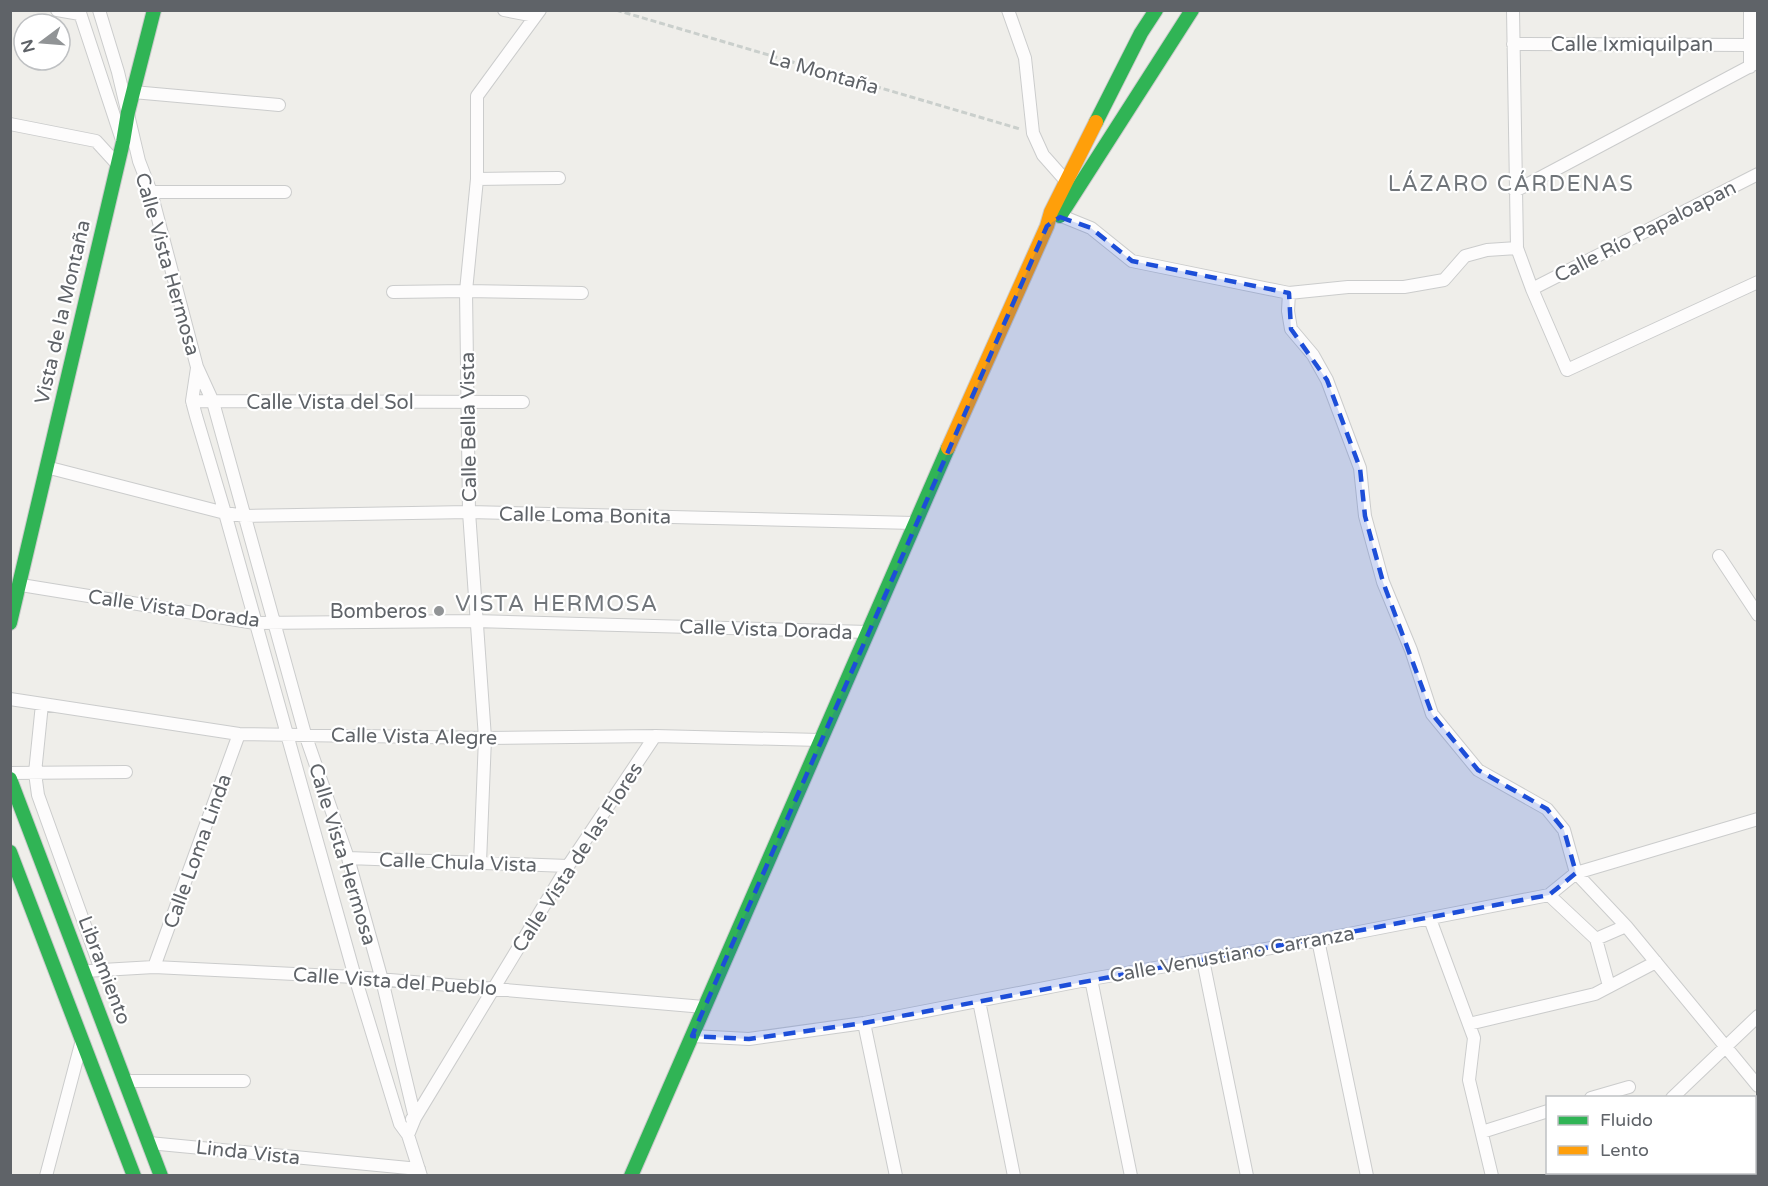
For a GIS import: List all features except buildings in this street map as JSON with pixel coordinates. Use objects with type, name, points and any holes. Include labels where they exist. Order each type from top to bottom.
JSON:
[{"type":"main road","name":"Vista de la Montaña","points":[[10,623],[21,585],[128,112],[154,10]]},
{"type":"main road","points":[[1055,214],[1066,181],[1141,33],[1156,10]]},
{"type":"main road","points":[[631,1176],[914,523],[1047,226],[1191,10]]},
{"type":"main road","name":"Libramiento","points":[[10,779],[85,971],[161,1176]]},
{"type":"main road","points":[[10,852],[134,1176]]},
{"type":"street","points":[[57,10],[79,12]]},
{"type":"street","name":"Calle Vista Hermosa","points":[[99,10],[128,112],[139,161],[151,192],[197,367],[213,402],[305,734],[348,858],[382,980],[415,1118]]},
{"type":"street","points":[[504,10],[538,14]]},
{"type":"street","points":[[1008,10],[1025,58],[1033,133],[1042,155],[1066,181]]},
{"type":"street","points":[[1512,10],[1517,248],[1567,370],[1758,282]]},
{"type":"street","points":[[1515,191],[1754,65],[1750,45],[1750,10]]},
{"type":"street","name":"Calle Vista Hermosa","points":[[79,12],[123,142],[139,161]]},
{"type":"street","name":"Calle Bella Vista","points":[[480,863],[485,738],[469,512],[466,291],[477,179],[477,96],[538,14]]},
{"type":"street","name":"Calle Ixmiquilpan","points":[[1513,44],[1750,45]]},
{"type":"street","points":[[133,92],[279,105]]},
{"type":"street","points":[[10,124],[96,141],[117,164]]},
{"type":"street","name":"Calle Río Papaloapan","points":[[1532,289],[1758,174]]},
{"type":"street","points":[[477,179],[559,178]]},
{"type":"street","points":[[151,192],[285,192]]},
{"type":"street","points":[[1055,214],[1091,228],[1132,261],[1289,293],[1348,286],[1404,287],[1444,280],[1465,256],[1487,250],[1517,248]]},
{"type":"street","points":[[393,292],[582,293]]},
{"type":"street","points":[[1289,293],[1288,311],[1291,329],[1313,355],[1327,380],[1360,468],[1365,516],[1383,582],[1411,650],[1432,714],[1478,770],[1547,809],[1564,830],[1575,873],[1626,926],[1758,1086]]},
{"type":"street","name":"Calle Vista Hermosa","points":[[197,367],[192,401],[355,977],[400,1124],[408,1136],[420,1172]]},
{"type":"street","name":"Calle Vista del Sol","points":[[192,401],[523,402]]},
{"type":"street","name":"Calle Loma Bonita","points":[[46,467],[225,513],[245,516],[469,512],[914,523]]},
{"type":"street","points":[[1719,556],[1758,615]]},
{"type":"street","name":"Calle Vista Dorada","points":[[21,585],[255,623],[475,621],[868,632]]},
{"type":"street","name":"Calle Vista Alegre","points":[[10,699],[239,734],[485,738],[655,736],[820,740]]},
{"type":"street","points":[[42,704],[35,773],[38,795],[101,970]]},
{"type":"street","name":"Calle Loma Linda","points":[[154,967],[239,734]]},
{"type":"street","name":"Calle Vista de las Flores","points":[[415,1118],[568,866],[655,736]]},
{"type":"street","points":[[10,773],[126,772]]},
{"type":"street","points":[[1609,986],[1596,939],[1549,896],[1575,873],[1758,819]]},
{"type":"street","name":"Calle Chula Vista","points":[[348,858],[568,866]]},
{"type":"street","name":"Calle Venustiano Carranza","points":[[692,1036],[748,1039],[864,1023],[1091,979],[1318,940],[1549,896]]},
{"type":"street","points":[[1430,919],[1474,1038],[1469,1080],[1492,1176]]},
{"type":"street","points":[[1596,939],[1626,926]]},
{"type":"street","points":[[1318,940],[1367,1176]]},
{"type":"street","points":[[1203,960],[1247,1176]]},
{"type":"street","points":[[1469,1024],[1595,994],[1656,962]]},
{"type":"street","name":"Calle Vista del Pueblo","points":[[85,971],[154,967],[355,977],[704,1007]]},
{"type":"street","points":[[1091,979],[1131,1176]]},
{"type":"street","points":[[979,1001],[1014,1176]]},
{"type":"street","points":[[1674,1096],[1758,1016]]},
{"type":"street","points":[[864,1023],[896,1176]]},
{"type":"street","points":[[46,1176],[82,1039]]},
{"type":"street","points":[[126,1081],[244,1081]]},
{"type":"street","points":[[1598,1096],[1629,1087]]},
{"type":"street","points":[[1482,1132],[1546,1112]]},
{"type":"street","points":[[400,1124],[415,1118]]},
{"type":"street","points":[[408,1136],[415,1118]]},
{"type":"street","name":"Linda Vista","points":[[149,1143],[420,1172]]},
{"type":"path","name":"La Montaña","points":[[616,10],[1033,133]]},
{"type":"highlighted area","points":[[1060,217],[1091,228],[1132,261],[1289,293],[1291,329],[1327,380],[1360,468],[1365,516],[1383,582],[1432,714],[1478,770],[1547,809],[1564,830],[1576,873],[1549,895],[864,1023],[749,1039],[692,1036],[1047,226]]},
{"type":"traffic: fast","points":[[10,623],[123,142],[128,112],[154,10]]},
{"type":"traffic: fast","points":[[1096,122],[1141,33],[1156,10]]},
{"type":"traffic: fast","points":[[1060,216],[1192,10]]},
{"type":"traffic: fast","points":[[631,1176],[948,448]]},
{"type":"traffic: fast","points":[[10,779],[161,1176]]},
{"type":"traffic: fast","points":[[10,852],[134,1176]]},
{"type":"traffic: slow","points":[[948,448],[1047,226],[1051,212],[1096,122]]},
{"type":"place","name":"Bomberos","points":[[439,611]]},
{"type":"district","name":"LÁZARO CÁRDENAS","points":[[1511,183]]},
{"type":"district","name":"VISTA HERMOSA","points":[[557,603]]}]
